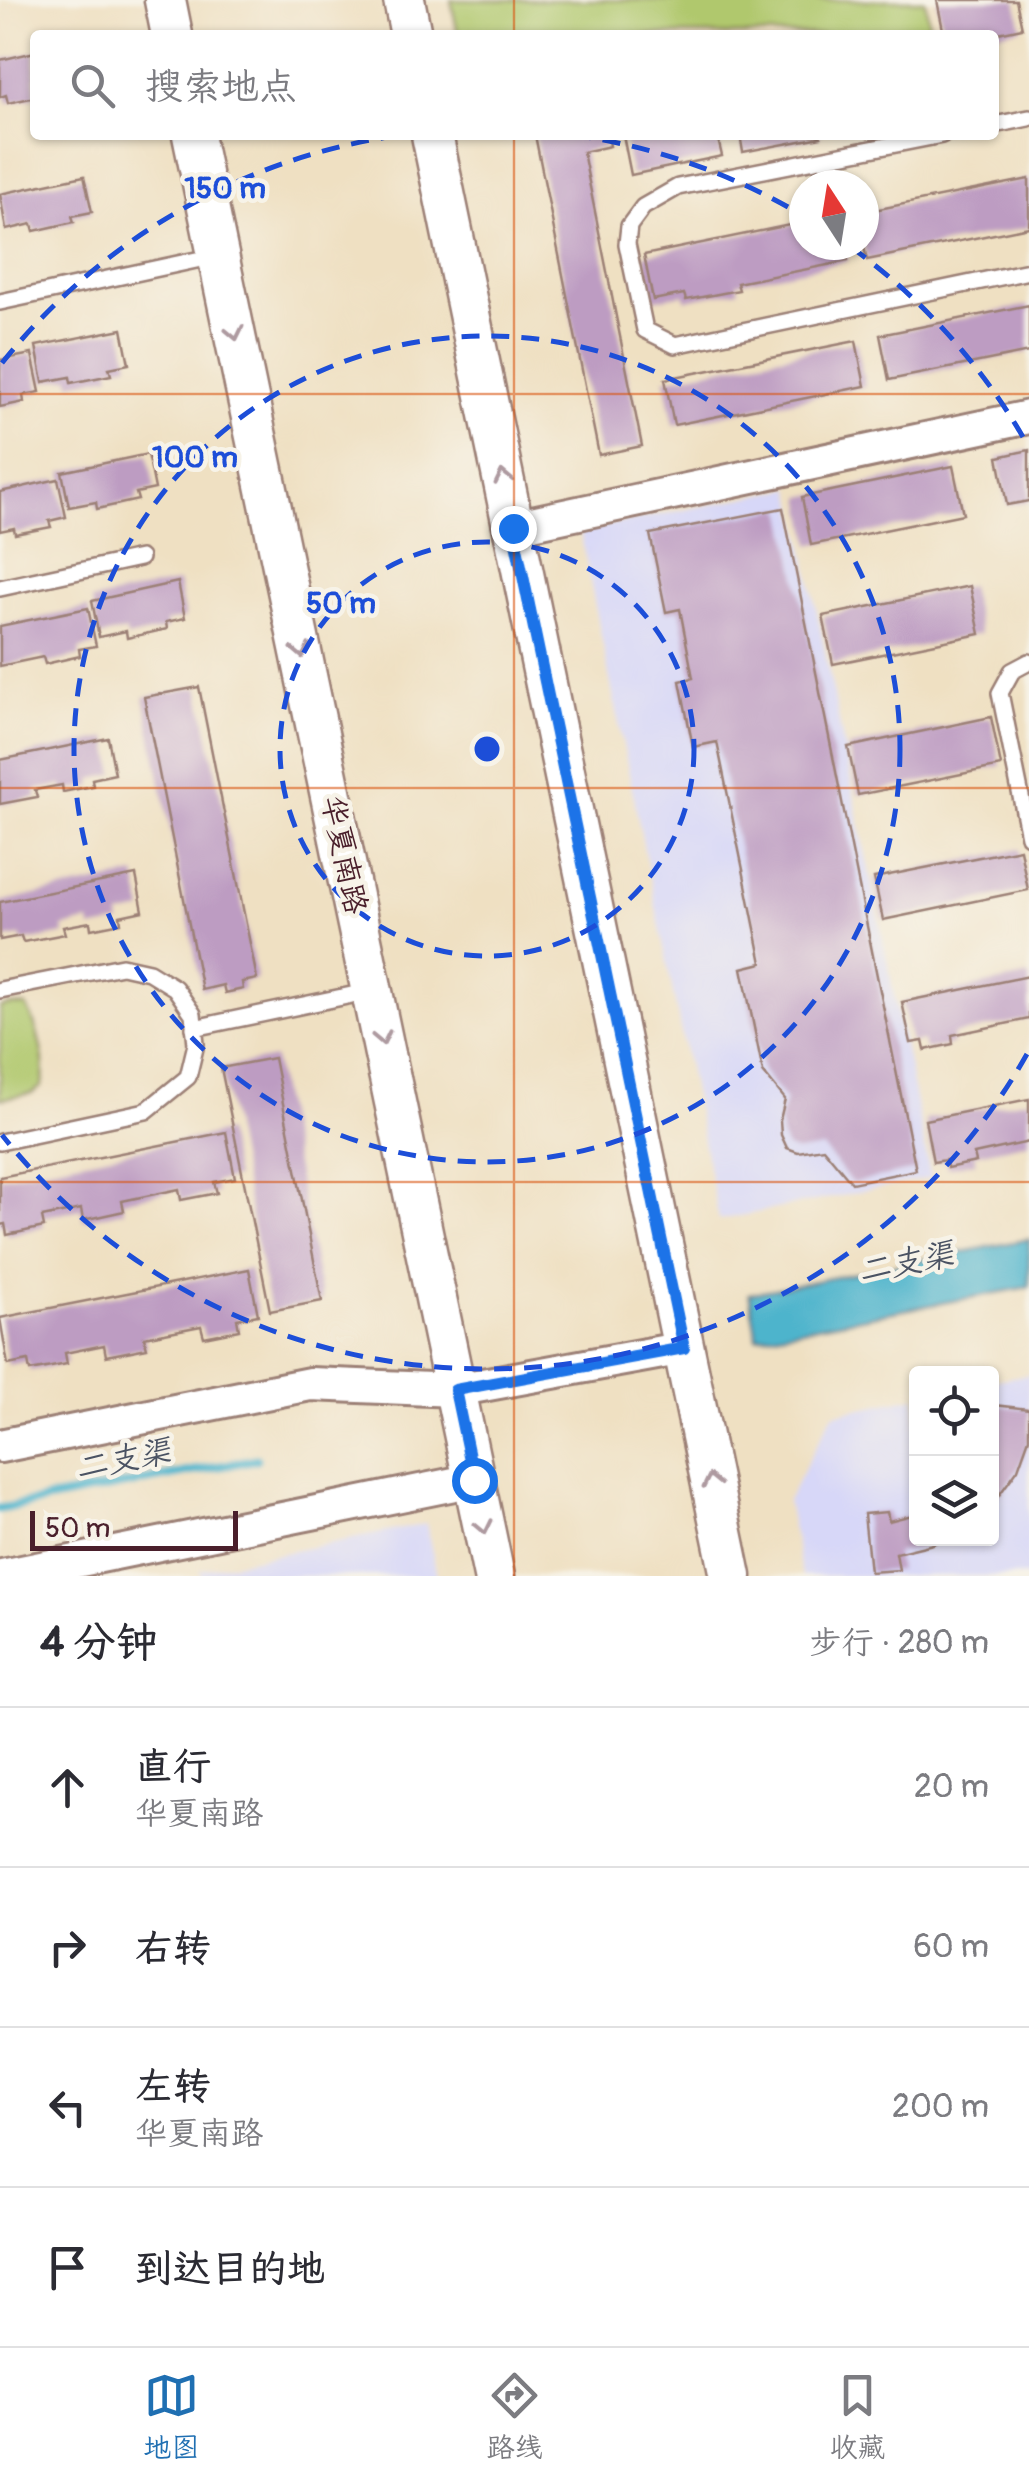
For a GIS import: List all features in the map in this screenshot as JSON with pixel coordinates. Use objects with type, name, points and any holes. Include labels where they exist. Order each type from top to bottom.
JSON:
[{"type":"street","points":[[165,0],[171,30]]},
{"type":"street","points":[[404,0],[410,30]]},
{"type":"street","name":"华夏南路","points":[[194,140],[494,1576]]},
{"type":"street","points":[[433,140],[731,1576]]},
{"type":"street","points":[[513,528],[1029,417]]},
{"type":"street","points":[[0,1446],[310,1384],[455,1390],[684,1348]]},
{"type":"street","points":[[2,1576],[474,1480]]},
{"type":"lane","points":[[999,124],[1029,118]]},
{"type":"lane","points":[[917,140],[678,187],[644,207],[629,226],[627,244],[645,330],[675,345],[1029,271]]},
{"type":"lane","points":[[0,302],[218,256]]},
{"type":"lane","points":[[0,588],[140,558]]},
{"type":"lane","points":[[1029,662],[1012,671],[1000,694],[1029,836]]},
{"type":"lane","points":[[0,990],[122,966],[149,972],[175,988],[193,1014],[196,1044],[188,1078],[146,1111],[0,1142]]},
{"type":"lane","points":[[194,1028],[372,990]]},
{"type":"shaded area","points":[[792,488],[931,1178],[719,1220],[580,531]]},
{"type":"shaded area","points":[[1029,1374],[1029,1576],[802,1576],[787,1501],[833,1414],[909,1398],[909,1546],[999,1546],[999,1380]]},
{"type":"shaded area","points":[[426,1524],[437,1576],[201,1576],[200,1570]]},
{"type":"green space","points":[[451,0],[925,0],[930,30],[457,30]]},
{"type":"green space","points":[[26,1006],[30,1014],[41,1046],[43,1079],[41,1087],[32,1093],[0,1099],[0,1007]]},
{"type":"water","points":[[1029,1239],[1029,1287],[757,1337],[749,1294]]},
{"type":"building","points":[[937,0],[1016,0],[1022,28],[999,33],[943,30]]},
{"type":"building","points":[[30,53],[30,98],[8,103],[6,95],[0,97],[0,60]]},
{"type":"building","points":[[536,140],[609,140],[610,146],[583,152],[642,446],[599,455]]},
{"type":"building","points":[[624,140],[718,140],[722,156],[631,175]]},
{"type":"building","points":[[741,140],[805,140],[743,152]]},
{"type":"building","points":[[84,176],[92,212],[72,216],[74,222],[34,231],[32,224],[6,230],[0,194]]},
{"type":"building","points":[[1029,179],[1029,227],[879,258],[879,209]]},
{"type":"building","points":[[789,225],[789,260],[848,261],[737,283],[739,290],[686,300],[684,294],[653,300],[644,255]]},
{"type":"building","points":[[1029,305],[1029,352],[889,380],[880,335]]},
{"type":"building","points":[[122,329],[129,364],[109,368],[111,375],[71,383],[70,377],[43,382],[36,346]]},
{"type":"building","points":[[856,341],[865,386],[674,425],[665,379]]},
{"type":"building","points":[[32,354],[40,392],[23,395],[24,402],[0,407],[0,360]]},
{"type":"building","points":[[1029,450],[1029,501],[1007,505],[998,457]]},
{"type":"building","points":[[148,454],[155,489],[136,493],[138,500],[97,509],[96,502],[69,507],[62,472]]},
{"type":"building","points":[[953,466],[963,514],[811,545],[802,497]]},
{"type":"building","points":[[58,479],[66,517],[49,521],[51,527],[15,534],[14,528],[0,531],[0,492]]},
{"type":"building","points":[[783,508],[916,1170],[852,1183],[823,1148],[798,1152],[787,1148],[781,1135],[785,1099],[763,1072],[742,968],[762,963],[717,742],[693,747],[680,681],[693,678],[680,609],[666,612],[650,534]]},
{"type":"building","points":[[178,582],[185,618],[166,622],[167,629],[127,638],[126,631],[99,637],[92,601]]},
{"type":"building","points":[[970,586],[980,634],[833,664],[823,616]]},
{"type":"building","points":[[88,608],[96,646],[79,649],[80,656],[45,664],[43,657],[0,666],[0,626]]},
{"type":"building","points":[[199,687],[257,979],[242,982],[243,989],[225,993],[223,985],[202,990],[144,697]]},
{"type":"building","points":[[991,717],[1001,766],[858,795],[848,747]]},
{"type":"building","points":[[108,738],[115,774],[92,779],[93,786],[63,792],[62,785],[35,790],[37,797],[0,804],[0,760]]},
{"type":"building","points":[[1020,849],[1028,890],[883,920],[874,878]]},
{"type":"building","points":[[136,875],[143,911],[120,916],[121,923],[91,929],[90,922],[63,927],[65,934],[23,942],[21,936],[0,940],[0,902]]},
{"type":"building","points":[[1029,976],[1029,1019],[952,1035],[953,1044],[925,1050],[923,1041],[911,1043],[902,1002]]},
{"type":"building","points":[[274,1058],[322,1301],[270,1311],[221,1068]]},
{"type":"building","points":[[1029,1099],[1029,1142],[974,1154],[976,1162],[947,1168],[946,1160],[933,1162],[925,1120]]},
{"type":"building","points":[[226,1132],[235,1178],[214,1182],[217,1193],[181,1200],[179,1189],[122,1201],[124,1211],[83,1220],[81,1209],[42,1217],[44,1227],[7,1235],[5,1224],[0,1225],[0,1177]]},
{"type":"building","points":[[249,1269],[258,1315],[237,1319],[239,1330],[204,1337],[201,1326],[144,1337],[147,1348],[106,1356],[104,1345],[65,1353],[67,1364],[30,1371],[28,1361],[8,1365],[0,1318]]},
{"type":"building","points":[[999,1406],[1029,1409],[1029,1438],[1018,1469],[999,1495]]},
{"type":"building","points":[[887,1512],[889,1521],[909,1516],[909,1546],[925,1546],[896,1553],[899,1570],[870,1572],[864,1514]]},
{"type":"waterway","name":"二支渠","points":[[0,1509],[256,1459]]},
{"type":"route","points":[[474,1480],[455,1390],[684,1348],[513,528]]}]
